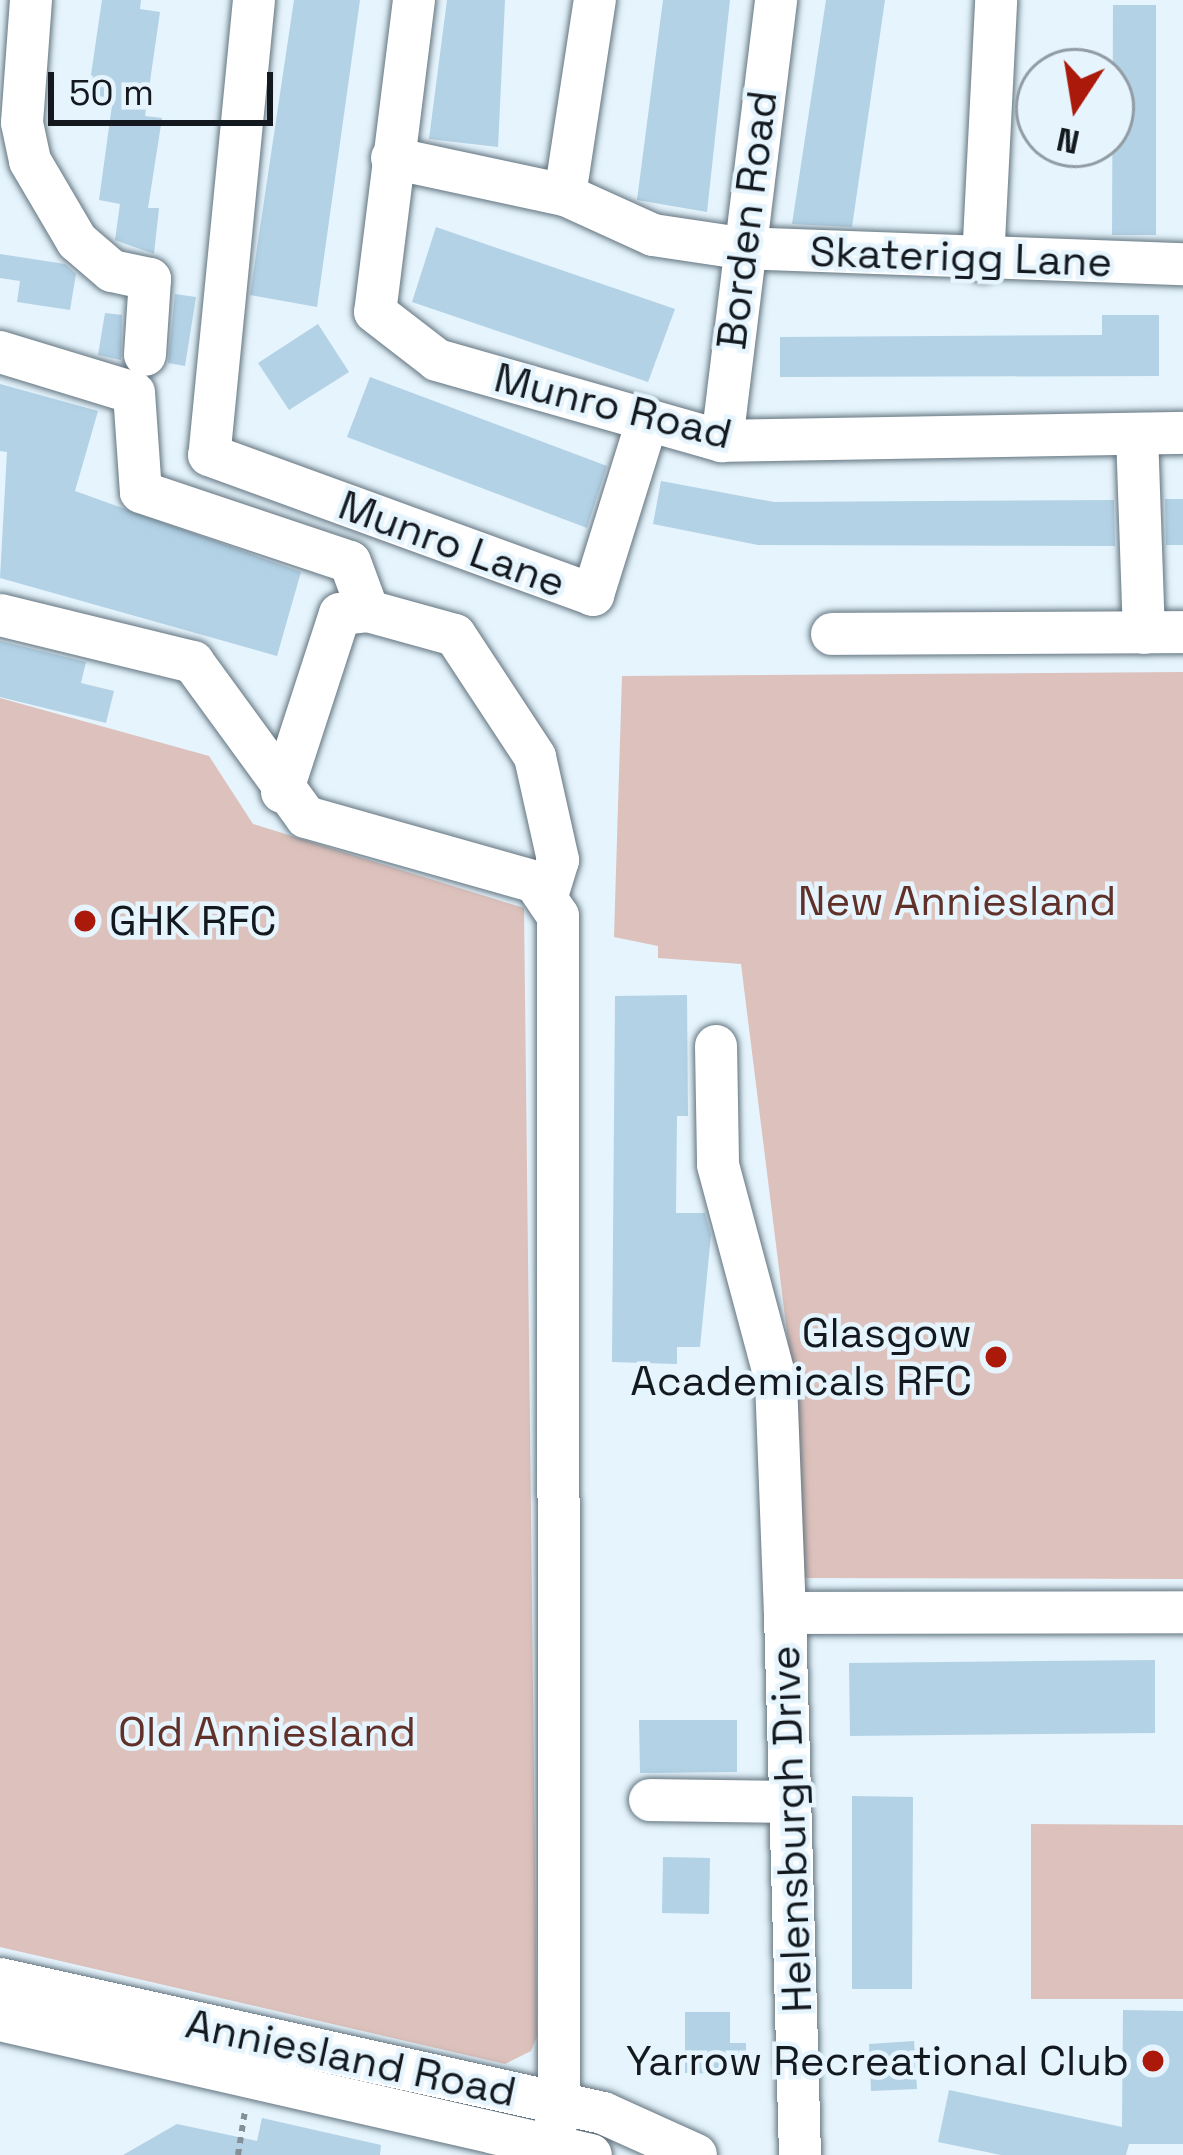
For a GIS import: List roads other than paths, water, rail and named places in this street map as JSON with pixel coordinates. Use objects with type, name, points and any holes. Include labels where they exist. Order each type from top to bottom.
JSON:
[{"type":"street","points":[[32,0],[11,126],[59,223],[112,271],[150,279],[145,355]]},
{"type":"street","name":"Munro Lane","points":[[254,0],[208,455],[593,595],[647,422]]},
{"type":"street","name":"Munro Road","points":[[414,0],[375,312],[437,360],[722,441],[1183,433]]},
{"type":"street","points":[[565,195],[595,0]]},
{"type":"street","name":"Borden Road","points":[[722,441],[740,248],[776,0]]},
{"type":"street","points":[[982,261],[996,0]]},
{"type":"street","name":"Skaterigg Lane","points":[[392,158],[565,195],[653,235],[740,248],[982,261],[1183,264]]},
{"type":"street","points":[[0,352],[134,393],[141,492],[350,562],[368,611]]},
{"type":"street","points":[[832,634],[1164,633],[1137,434]]},
{"type":"street","points":[[282,792],[340,614],[368,611],[455,635],[480,664],[535,757],[558,860],[548,892],[557,916],[559,972],[559,2104],[571,2151]]},
{"type":"street","points":[[0,615],[193,662],[282,792],[306,817],[548,892]]},
{"type":"street","points":[[716,1046],[718,1165],[776,1381],[785,1613]]},
{"type":"street","name":"Helensburgh Drive","points":[[800,2155],[785,1613],[1183,1612]]},
{"type":"street","points":[[650,1800],[790,1802]]},
{"type":"street","name":"Anniesland Road","points":[[0,1979],[603,2114],[697,2155]]},
{"type":"street","name":"Anniesland Road","points":[[0,2020],[571,2151]]},
{"type":"place","name":"GHK RFC","points":[[85,921]]},
{"type":"place","name":"Glasgow Academicals RFC","points":[[996,1357]]},
{"type":"place","name":"Yarrow Recreational Club","points":[[1153,2061]]},
{"type":"park label","name":"New Anniesland","points":[[957,901]]},
{"type":"park label","name":"Old Anniesland","points":[[267,1732]]}]
